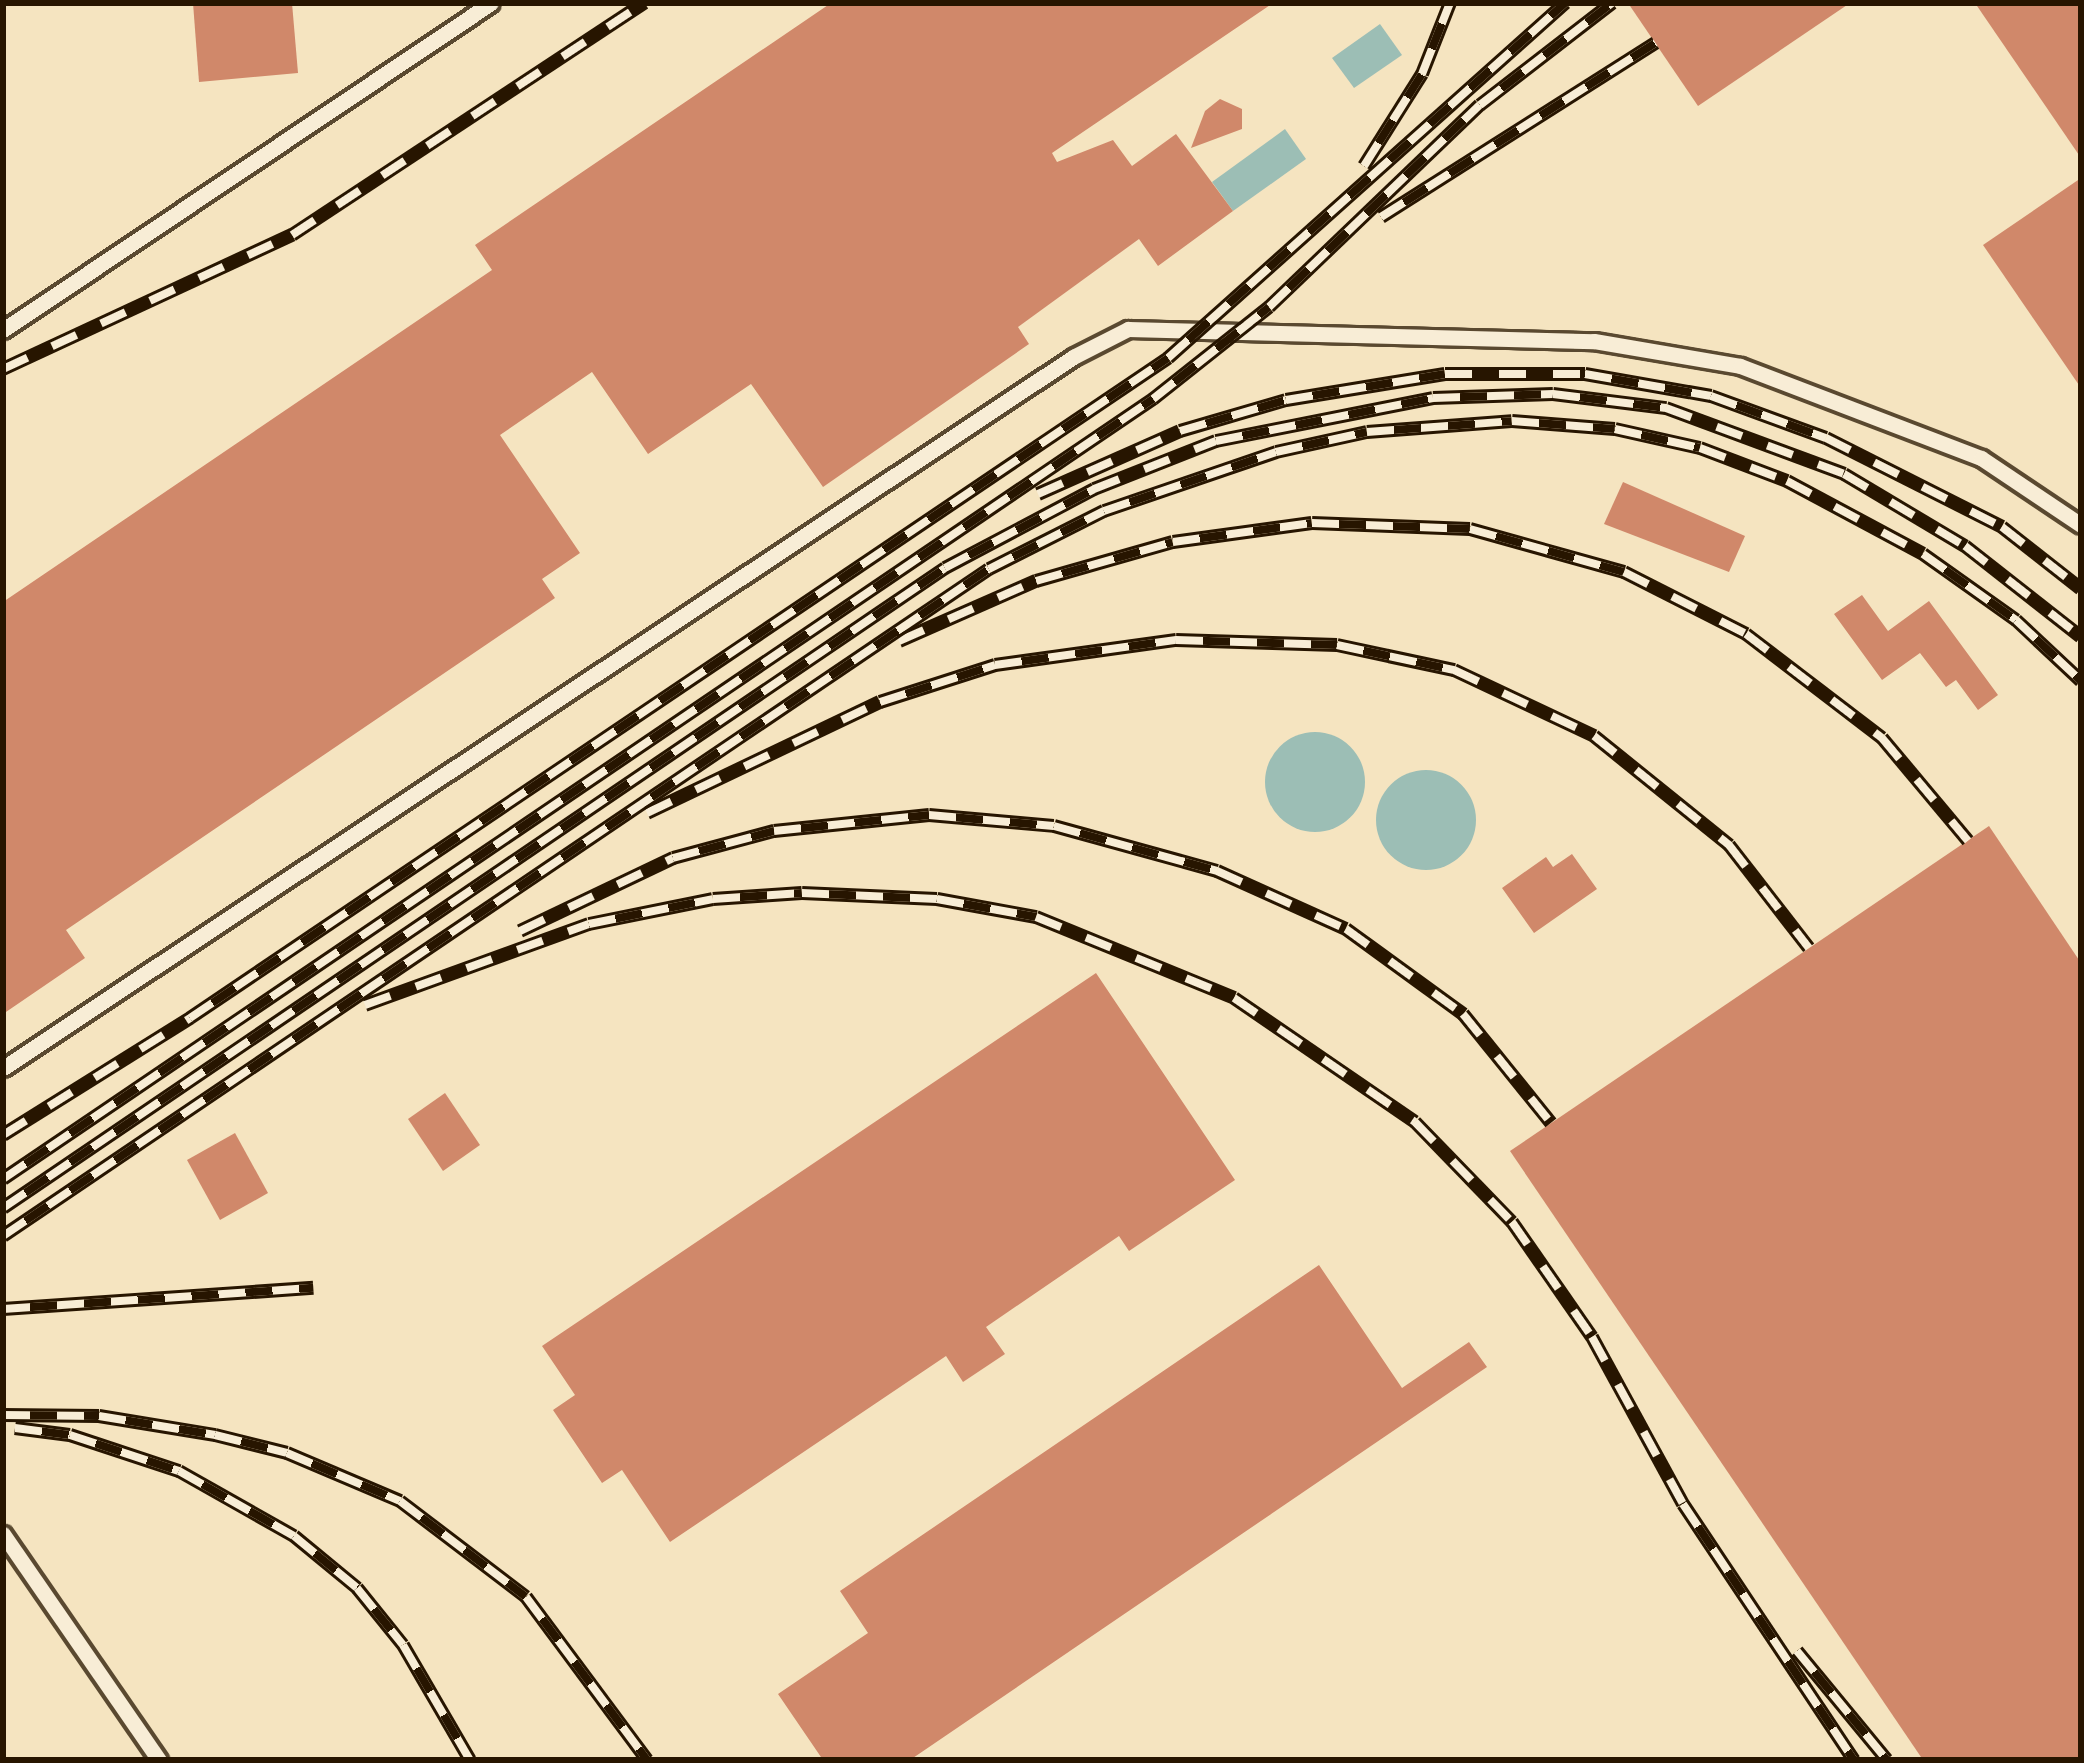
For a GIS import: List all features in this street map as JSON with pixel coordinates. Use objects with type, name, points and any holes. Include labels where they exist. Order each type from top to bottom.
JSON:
[{"type":"lane","points":[[3,330],[491,3]]},
{"type":"lane","points":[[3,1068],[1053,370],[1128,329],[1594,341],[1740,365],[1981,458],[2081,525]]},
{"type":"lane","points":[[3,1534],[159,1760]]},
{"type":"water","points":[[1380,24],[1402,55],[1354,88],[1332,58]]},
{"type":"water","points":[[1285,129],[1306,159],[1233,211],[1212,182]]},
{"type":"water","points":[[1315,732],[1351,746],[1365,782],[1351,818],[1315,832],[1279,818],[1265,782],[1279,746]]},
{"type":"water","points":[[1426,770],[1462,784],[1476,820],[1462,856],[1426,870],[1390,856],[1376,820],[1390,784]]},
{"type":"building","points":[[193,3],[292,3],[298,73],[199,82]]},
{"type":"building","points":[[831,3],[1273,3],[1052,153],[1057,162],[1113,140],[1132,166],[1176,134],[1233,211],[1158,266],[1139,239],[1018,327],[1029,344],[823,487],[751,384],[648,454],[592,372],[500,435],[580,553],[542,579],[555,598],[66,930],[85,958],[3,1014],[3,602],[492,270],[475,245]]},
{"type":"building","points":[[1628,3],[1850,3],[1698,106]]},
{"type":"building","points":[[1975,3],[2081,3],[2081,158]]},
{"type":"building","points":[[1220,99],[1242,109],[1242,129],[1191,148],[1205,111]]},
{"type":"building","points":[[2081,178],[2081,388],[1983,245]]},
{"type":"building","points":[[1623,482],[1745,536],[1729,572],[1604,524]]},
{"type":"building","points":[[1862,595],[1888,631],[1929,601],[1998,695],[1978,710],[1956,680],[1946,687],[1920,653],[1882,680],[1834,614]]},
{"type":"building","points":[[1989,826],[2081,963],[2081,1760],[1923,1760],[1510,1151]]},
{"type":"building","points":[[1572,854],[1597,889],[1534,933],[1502,888],[1546,857],[1553,867]]},
{"type":"building","points":[[1096,973],[1235,1180],[1129,1251],[1119,1236],[986,1327],[1005,1354],[963,1382],[946,1356],[670,1542],[622,1470],[602,1483],[553,1410],[575,1395],[542,1346]]},
{"type":"building","points":[[445,1093],[480,1145],[443,1171],[408,1119]]},
{"type":"building","points":[[235,1133],[268,1193],[220,1220],[187,1160]]},
{"type":"building","points":[[1319,1265],[1402,1388],[1469,1342],[1487,1367],[910,1760],[823,1760],[778,1694],[868,1633],[840,1591]]},
{"type":"railway","points":[[3,369],[292,235],[644,3]]},
{"type":"railway","points":[[1364,166],[1422,74],[1450,3]]},
{"type":"railway","points":[[3,1135],[190,1018],[1168,358],[1565,3]]},
{"type":"railway","points":[[3,1179],[1153,399],[1269,307],[1480,105],[1612,3]]},
{"type":"railway","points":[[1381,217],[1655,43]]},
{"type":"railway","points":[[1038,494],[1180,431],[1286,400],[1445,374],[1585,374],[1711,396],[1826,438],[2002,527],[2081,589]]},
{"type":"railway","points":[[3,1208],[945,568],[1094,489],[1216,441],[1433,398],[1553,394],[1666,408],[1844,474],[1965,546],[2081,637]]},
{"type":"railway","points":[[3,1236],[989,569],[1104,511],[1276,452],[1367,432],[1512,421],[1615,429],[1700,448],[1787,481],[1923,554],[2016,620],[2081,681]]},
{"type":"railway","points":[[899,641],[1036,581],[1173,542],[1312,523],[1470,529],[1624,572],[1746,634],[1882,738],[1968,841]]},
{"type":"railway","points":[[647,813],[880,702],[995,665],[1176,640],[1337,645],[1454,670],[1594,736],[1729,845],[1809,948]]},
{"type":"railway","points":[[520,931],[673,858],[774,831],[929,815],[1054,826],[1217,871],[1346,929],[1463,1014],[1551,1123]]},
{"type":"railway","points":[[365,1005],[589,924],[713,899],[802,893],[937,899],[1036,917],[1234,998],[1415,1122],[1512,1222],[1592,1337],[1683,1504],[1854,1760]]},
{"type":"railway","points":[[3,1309],[313,1288]]},
{"type":"railway","points":[[3,1415],[99,1416],[215,1435],[287,1453],[400,1501],[526,1597],[647,1760]]},
{"type":"railway","points":[[15,1428],[70,1435],[179,1471],[294,1536],[357,1588],[403,1645],[470,1760]]},
{"type":"railway","points":[[1797,1651],[1887,1760]]}]
